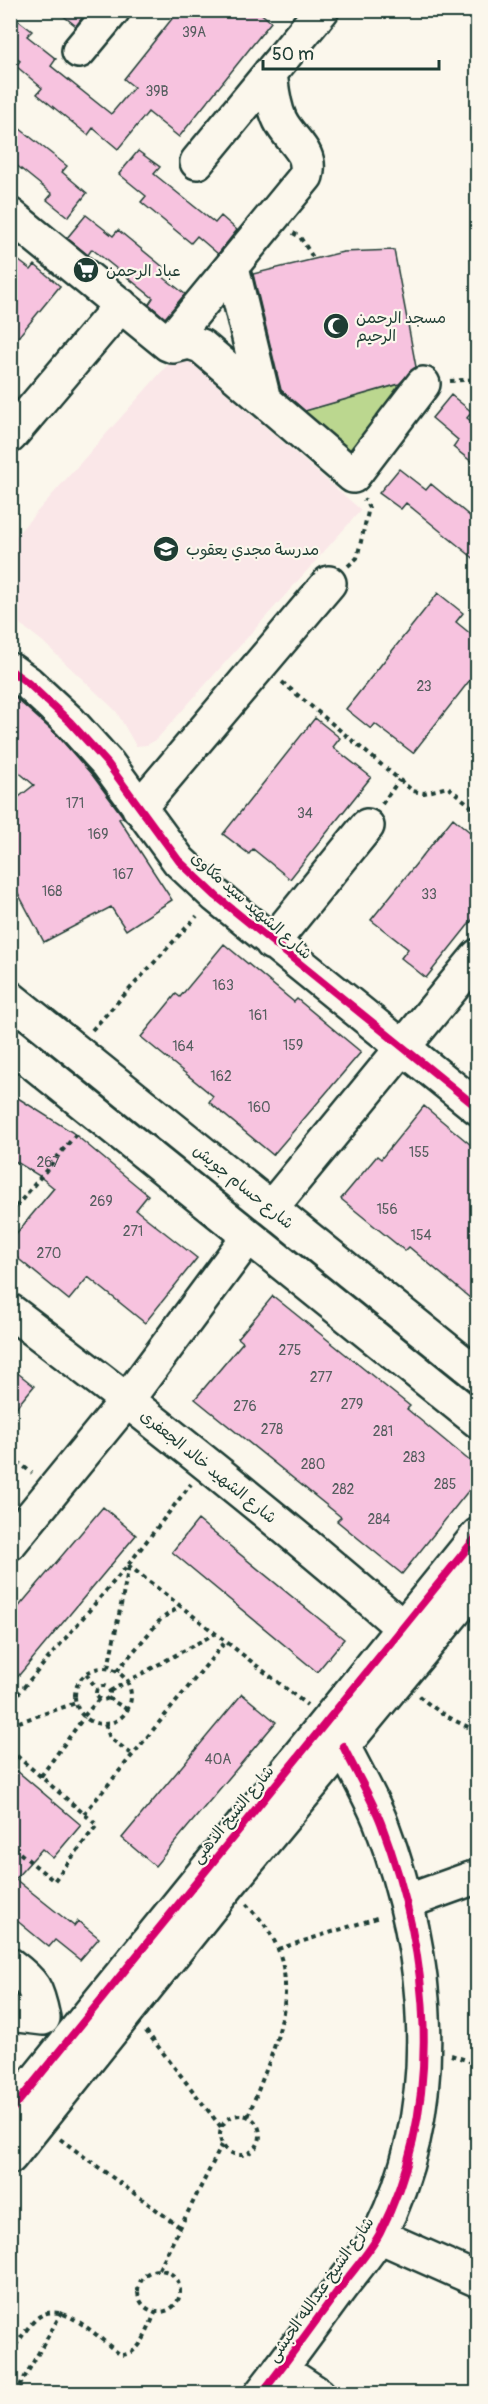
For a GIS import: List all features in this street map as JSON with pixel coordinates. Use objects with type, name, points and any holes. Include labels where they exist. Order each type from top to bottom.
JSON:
[{"type":"street","points":[[79,51],[113,10]]},
{"type":"street","points":[[197,162],[322,10]]},
{"type":"street","points":[[168,344],[306,176],[309,166],[307,155],[291,138],[279,118],[272,96],[270,73]]},
{"type":"street","points":[[10,215],[168,344],[173,346],[195,343],[353,476],[423,384]]},
{"type":"street","points":[[232,267],[264,400]]},
{"type":"street","points":[[10,436],[121,305]]},
{"type":"street","points":[[139,808],[329,583]]},
{"type":"street","name":"شارع الشهيد سيد مكاوى","points":[[10,670],[28,683],[70,722],[108,764],[179,861],[216,896],[477,1108]]},
{"type":"street","points":[[272,943],[367,826]]},
{"type":"street","points":[[272,1208],[477,956]]},
{"type":"street","name":"شارع حسام جويش","points":[[10,998],[477,1375]]},
{"type":"street","points":[[10,1044],[477,1421]]},
{"type":"street","points":[[10,1543],[127,1400],[248,1237]]},
{"type":"street","name":"شارع الشهيد خالد الجعفرى","points":[[10,1311],[127,1400],[330,1564],[402,1627]]},
{"type":"street","name":"شارع الشيخ الذهبى","points":[[24,2118],[129,2010],[229,1884],[334,1733],[402,1627],[477,1534]]},
{"type":"street","name":"شارع الشيخ الذهبى","points":[[10,2157],[24,2118],[334,1733],[399,1678],[477,1582]]},
{"type":"street","name":"شارع الشيخ عبدالله الحبشى","points":[[271,2381],[379,2235],[399,2191],[414,2145],[422,2097],[424,2048],[420,1978],[407,1905],[380,1822],[334,1733]]},
{"type":"street","points":[[407,1905],[470,1879]]},
{"type":"street","points":[[10,1965],[28,1978],[38,1993],[43,2018],[10,2012]]},
{"type":"street","points":[[379,2235],[477,2280]]},
{"type":"street","points":[[271,2381],[318,2394]]},
{"type":"path","points":[[329,583],[357,558],[369,508],[353,476]]},
{"type":"path","points":[[260,664],[413,791],[424,793],[448,787],[477,812]]},
{"type":"path","points":[[74,1049],[216,896]]},
{"type":"path","points":[[10,1214],[94,1112]]},
{"type":"path","points":[[10,1699],[17,1695],[129,1566],[206,1464]]},
{"type":"path","points":[[129,1566],[226,1641],[334,1733]]},
{"type":"path","points":[[108,1668],[129,1566]]},
{"type":"path","points":[[117,1671],[160,1619],[181,1606]]},
{"type":"path","points":[[108,1698],[110,1691],[216,1634]]},
{"type":"path","points":[[84,1814],[226,1641]]},
{"type":"path","points":[[96,1668],[117,1671],[128,1682],[132,1696],[128,1710],[114,1722],[105,1724],[84,1717],[76,1703],[75,1690],[86,1674],[96,1668]]},
{"type":"path","points":[[86,1674],[97,1689],[99,1699]]},
{"type":"path","points":[[399,1678],[429,1705],[477,1731]]},
{"type":"path","points":[[97,1689],[103,1686],[110,1691]]},
{"type":"path","points":[[40,1776],[99,1699],[108,1698],[128,1710]]},
{"type":"path","points":[[10,1725],[76,1703]]},
{"type":"path","points":[[105,1724],[110,1738],[133,1755]]},
{"type":"path","points":[[10,1750],[97,1825],[54,1881],[10,1845]]},
{"type":"path","points":[[229,1884],[269,1931],[278,1949],[286,1980],[285,2013],[248,2117]]},
{"type":"path","points":[[278,1949],[407,1905]]},
{"type":"path","points":[[129,2010],[221,2127]]},
{"type":"path","points":[[232,2116],[248,2117],[258,2128],[259,2142],[255,2149],[241,2156],[234,2155],[222,2145],[219,2133],[221,2127],[232,2116]]},
{"type":"path","points":[[24,2118],[180,2227]]},
{"type":"path","points":[[159,2269],[222,2145]]},
{"type":"path","points":[[159,2269],[174,2275],[181,2290],[180,2298],[175,2305],[168,2310],[156,2311],[145,2306],[138,2292],[143,2276],[159,2269]]},
{"type":"path","points":[[10,2353],[39,2316],[50,2312],[62,2312],[73,2317],[121,2355],[130,2355],[137,2350],[156,2311]]},
{"type":"path","points":[[15,2394],[62,2312]]},
{"type":"shaded area","points":[[179,352],[361,510],[156,740],[147,745],[136,746],[116,711],[42,641],[11,617],[11,541]]},
{"type":"green space","points":[[418,379],[353,476],[284,417]]},
{"type":"building","points":[[56,10],[88,10],[76,26]]},
{"type":"building","points":[[179,10],[257,10],[271,22],[179,137],[148,112],[118,149],[93,128],[88,135],[37,94],[42,88],[16,66],[20,61],[12,55],[10,57],[10,14],[32,31],[27,36],[56,59],[51,66],[111,114],[134,87],[124,79]]},
{"type":"building","points":[[10,121],[67,166],[62,172],[87,193],[68,217],[47,200],[52,194],[10,160]]},
{"type":"building","points":[[138,151],[160,167],[154,174],[215,223],[221,216],[237,230],[218,254],[197,236],[191,243],[141,202],[146,196],[119,174]]},
{"type":"building","points":[[86,215],[113,236],[118,230],[168,271],[163,277],[185,294],[165,318],[149,304],[153,298],[92,249],[88,255],[67,238]]},
{"type":"building","name":"مسجد الرحمن الرحيم","points":[[394,250],[416,367],[399,384],[305,411],[281,390],[253,274],[343,252]]},
{"type":"building","points":[[10,254],[31,270],[35,265],[60,286],[10,347]]},
{"type":"building","points":[[451,395],[472,412],[467,418],[472,422],[477,414],[477,466],[453,447],[458,440],[432,418]]},
{"type":"building","points":[[399,469],[426,490],[431,484],[477,522],[477,561],[406,503],[401,509],[379,493]]},
{"type":"building","points":[[438,593],[463,613],[456,622],[477,639],[477,671],[413,753],[375,724],[371,729],[346,709]]},
{"type":"building","points":[[10,693],[57,735],[93,776],[123,817],[119,819],[172,900],[126,930],[111,907],[44,942],[10,878],[10,804],[34,785],[10,765]]},
{"type":"building","points":[[315,718],[340,738],[333,747],[371,777],[290,879],[253,849],[249,854],[223,834]]},
{"type":"building","points":[[453,818],[477,838],[477,914],[426,978],[401,958],[408,949],[371,920]]},
{"type":"building","points":[[224,944],[294,1002],[297,999],[361,1052],[273,1155],[209,1102],[213,1096],[141,1037],[176,994],[180,997]]},
{"type":"building","points":[[10,1093],[72,1132],[148,1195],[136,1210],[197,1258],[145,1323],[88,1277],[69,1300],[10,1252],[10,1241],[54,1188],[10,1158]]},
{"type":"building","points":[[424,1106],[477,1150],[477,1304],[409,1247],[405,1251],[341,1199],[377,1156],[381,1159]]},
{"type":"building","points":[[273,1296],[410,1406],[407,1409],[477,1467],[477,1480],[402,1574],[337,1521],[341,1517],[195,1399],[243,1342],[238,1338]]},
{"type":"building","points":[[10,1367],[34,1386],[10,1415]]},
{"type":"building","points":[[103,1507],[136,1535],[10,1686],[10,1617]]},
{"type":"building","points":[[198,1520],[344,1639],[317,1672],[172,1552]]},
{"type":"building","points":[[242,1694],[276,1722],[155,1866],[122,1838]]},
{"type":"building","points":[[10,1765],[81,1825],[53,1858],[42,1849],[15,1879],[74,1926],[78,1921],[99,1938],[80,1960],[55,1940],[49,1947],[10,1915]]},
{"type":"cycle path","points":[[10,670],[28,683],[70,722],[108,764],[179,861],[216,896],[478,1108]]},
{"type":"cycle path","points":[[10,2112],[478,1535]]},
{"type":"cycle path","points":[[261,2394],[380,2233],[401,2184],[415,2133],[422,2081],[424,2029],[420,1977],[411,1925],[398,1873],[381,1823],[343,1746]]},
{"type":"place","name":"عباد الرحمن","points":[[86,270]]},
{"type":"place","name":"مسجد الرحمن الرحيم","points":[[336,326]]},
{"type":"place","name":"مدرسة مجدي يعقوب","points":[[166,549]]}]
